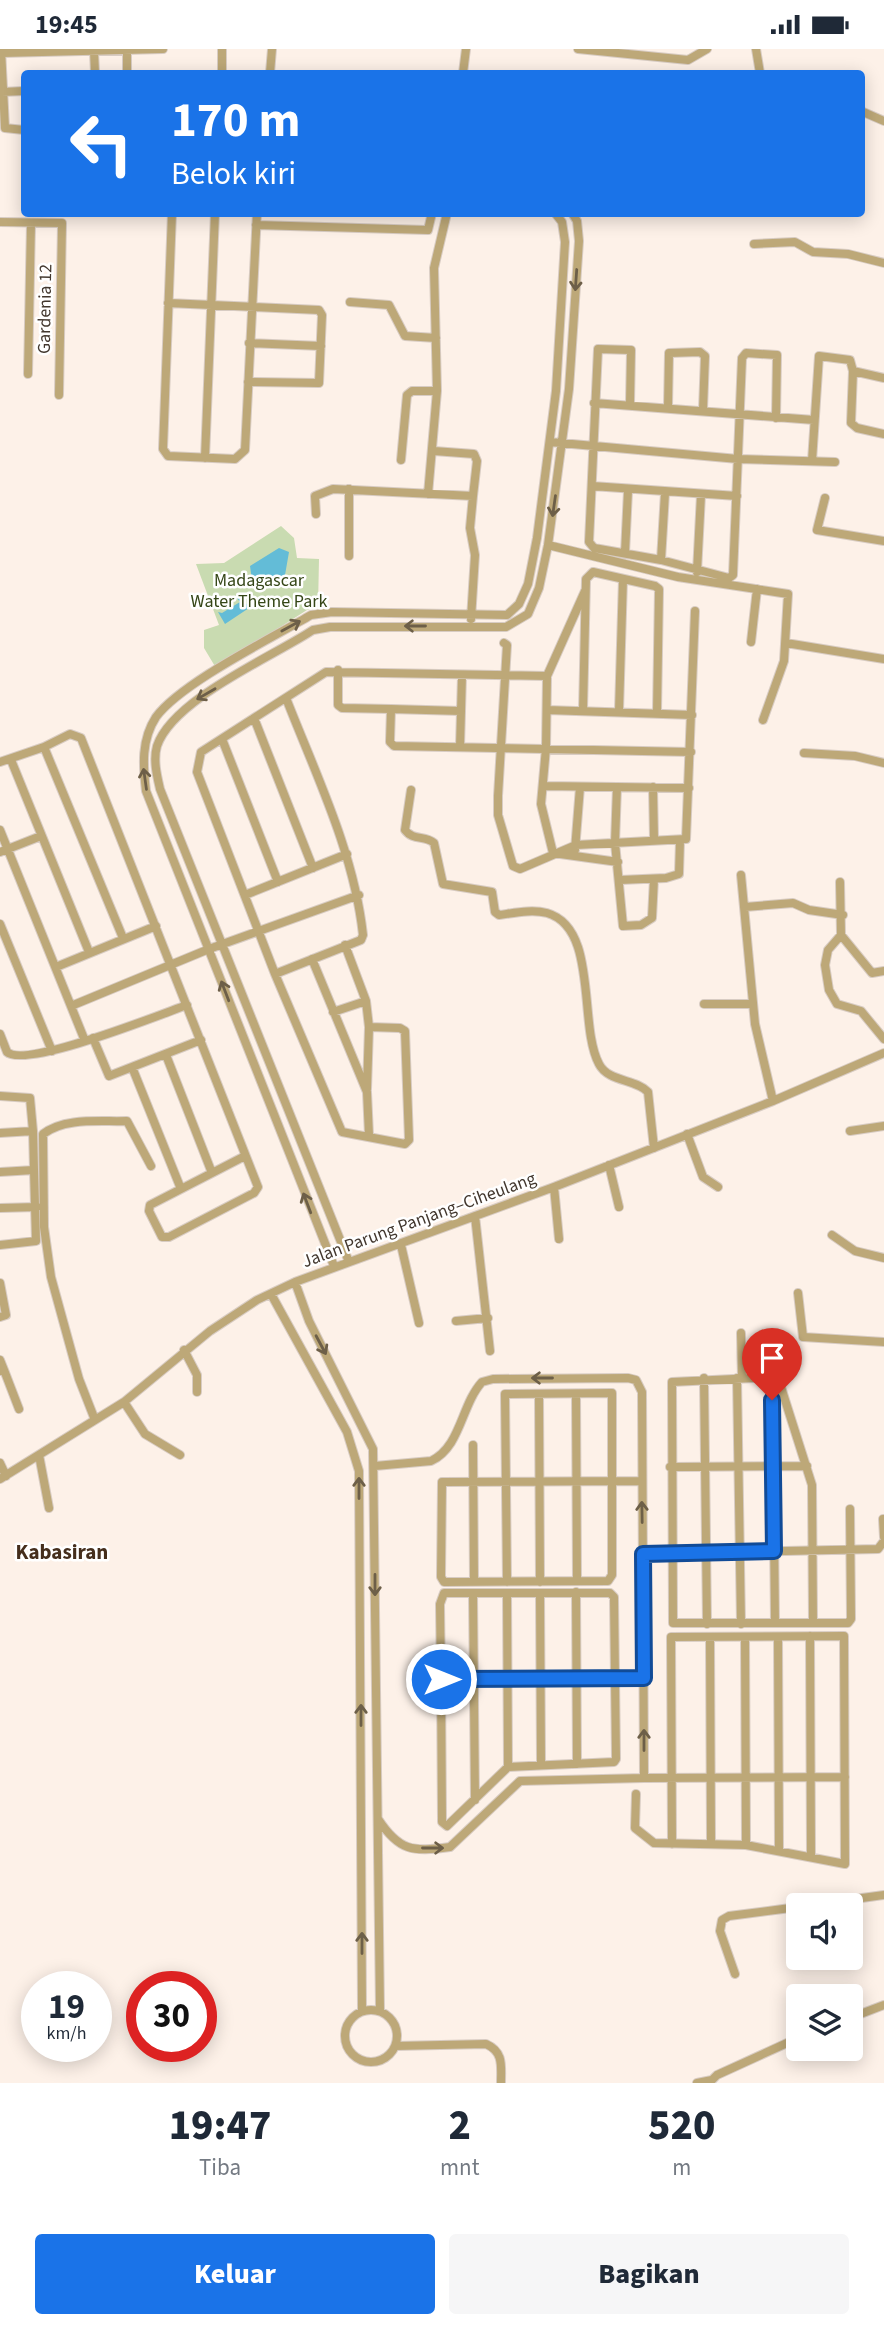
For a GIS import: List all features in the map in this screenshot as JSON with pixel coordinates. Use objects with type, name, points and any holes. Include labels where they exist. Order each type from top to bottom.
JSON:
[{"type":"street","points":[[21,130],[5,128],[2,51],[163,49]]},
{"type":"street","points":[[222,49],[222,70]]},
{"type":"street","points":[[270,70],[272,49]]},
{"type":"street","points":[[463,70],[466,49]]},
{"type":"street","points":[[578,49],[688,60],[707,49]]},
{"type":"street","points":[[755,49],[759,70]]},
{"type":"street","points":[[127,50],[127,70]]},
{"type":"street","points":[[94,51],[95,70]]},
{"type":"street","points":[[2,92],[21,91]]},
{"type":"street","points":[[865,113],[884,121]]},
{"type":"street","points":[[172,217],[163,449],[168,456],[235,459],[245,450],[257,217]]},
{"type":"street","points":[[205,458],[215,217]]},
{"type":"street","points":[[256,225],[428,230],[431,217]]},
{"type":"street","points":[[428,494],[436,391],[434,268],[445,217]]},
{"type":"street","points":[[334,1266],[146,791],[142,764],[145,741],[156,717],[188,689],[311,615],[332,612],[507,615],[519,604],[528,584],[556,391],[565,242],[562,222],[558,217]]},
{"type":"street","points":[[349,1262],[160,789],[156,768],[158,746],[172,722],[194,701],[313,630],[330,627],[506,627],[528,614],[539,588],[548,545],[562,443],[575,331],[579,240],[574,217]]},
{"type":"street","points":[[0,222],[31,223],[28,373]]},
{"type":"street","name":"Gardenia 12","points":[[31,223],[62,223],[59,395]]},
{"type":"street","points":[[754,244],[795,242],[813,252],[848,254],[884,263]]},
{"type":"street","points":[[350,302],[385,303],[391,308],[405,336],[436,338]]},
{"type":"street","points":[[168,303],[319,310],[322,315],[320,379],[314,385],[248,382]]},
{"type":"street","points":[[249,343],[321,346]]},
{"type":"street","points":[[630,404],[633,353],[628,349],[601,348],[596,352],[589,542],[594,548],[662,560],[697,572],[729,578],[733,575],[743,355],[775,354],[778,358],[776,418]]},
{"type":"street","points":[[668,407],[669,353],[700,352],[705,356],[703,410]]},
{"type":"street","points":[[812,461],[819,356],[847,358],[853,363],[851,423],[857,428],[884,434]]},
{"type":"street","points":[[853,372],[884,378]]},
{"type":"street","points":[[401,460],[407,395],[412,391],[436,391]]},
{"type":"street","points":[[594,403],[814,420]]},
{"type":"street","points":[[550,442],[738,459],[835,462]]},
{"type":"street","points":[[433,451],[474,454],[477,461],[470,529],[475,555],[471,627]]},
{"type":"street","points":[[592,486],[628,491],[737,496]]},
{"type":"street","points":[[316,515],[318,493],[349,489],[472,496]]},
{"type":"street","points":[[349,489],[349,556]]},
{"type":"street","points":[[625,553],[628,491]]},
{"type":"street","points":[[662,560],[665,493]]},
{"type":"street","points":[[697,572],[701,495]]},
{"type":"street","points":[[825,498],[817,530],[884,541]]},
{"type":"street","points":[[548,545],[678,577],[788,594],[786,643],[779,680],[763,720]]},
{"type":"street","points":[[583,711],[585,591],[586,579],[593,572],[655,586],[659,590],[657,713]]},
{"type":"street","points":[[620,711],[622,579]]},
{"type":"street","points":[[751,642],[757,589]]},
{"type":"street","points":[[553,853],[541,814],[546,748],[547,676],[585,591]]},
{"type":"street","points":[[507,615],[498,815],[513,866],[520,869],[576,845],[654,839],[680,841],[688,835],[695,611]]},
{"type":"street","points":[[786,643],[884,659]]},
{"type":"street","points":[[338,670],[339,707],[461,711]]},
{"type":"street","points":[[369,1027],[400,1028],[405,1031],[409,1140],[405,1144],[369,1135],[346,1135],[342,1132],[275,974],[261,930],[197,772],[201,752],[326,671],[547,676]]},
{"type":"street","points":[[460,747],[462,675]]},
{"type":"street","points":[[275,974],[363,938],[359,895],[347,854],[286,698]]},
{"type":"street","points":[[391,709],[390,742],[394,746],[691,752]]},
{"type":"street","points":[[547,710],[692,715]]},
{"type":"street","points":[[254,718],[313,868]]},
{"type":"street","points":[[0,762],[44,747],[69,734],[81,738],[172,965],[201,1040],[245,1156],[258,1191],[169,1237],[162,1237],[149,1207],[245,1156]]},
{"type":"street","points":[[222,739],[278,882]]},
{"type":"street","points":[[44,747],[123,938]]},
{"type":"street","points":[[804,753],[846,755],[884,763]]},
{"type":"street","points":[[11,760],[89,952]]},
{"type":"street","points":[[544,786],[689,788]]},
{"type":"street","points":[[575,856],[580,787]]},
{"type":"street","points":[[617,787],[615,843],[620,880],[621,923],[627,926],[641,925],[652,918],[654,879]]},
{"type":"street","points":[[653,787],[654,839]]},
{"type":"street","points":[[411,790],[405,829],[412,837],[434,843],[443,884],[492,893],[495,912],[499,915],[533,912],[555,916],[575,938],[592,1047],[600,1066],[609,1074],[644,1087],[648,1092],[654,1148]]},
{"type":"street","points":[[0,830],[4,850],[71,1006],[106,1074],[112,1075],[201,1040]]},
{"type":"street","points":[[4,850],[41,836]]},
{"type":"street","points":[[620,880],[654,879],[679,874],[680,841]]},
{"type":"street","points":[[553,853],[618,862]]},
{"type":"street","points":[[245,895],[347,854]]},
{"type":"street","points":[[741,875],[752,1004],[765,1076],[773,1101]]},
{"type":"street","points":[[840,882],[843,915],[841,935],[825,957],[829,990],[837,1004],[861,1011],[884,1039]]},
{"type":"street","points":[[71,1006],[209,949],[359,895]]},
{"type":"street","points":[[745,907],[793,903],[809,910],[843,915]]},
{"type":"street","points":[[0,925],[52,1051]]},
{"type":"street","points":[[56,967],[156,926]]},
{"type":"street","points":[[841,935],[872,973],[884,971]]},
{"type":"street","points":[[345,945],[366,1001],[369,1027],[369,1135]]},
{"type":"street","points":[[312,959],[367,1092]]},
{"type":"street","points":[[333,1012],[366,1001]]},
{"type":"street","points":[[704,1004],[752,1004]]},
{"type":"street","points":[[0,1034],[7,1052],[15,1057],[52,1051],[187,1005]]},
{"type":"street","name":"Jalan Parung Panjang–Ciheulang","points":[[3,1478],[124,1402],[184,1350],[271,1294],[295,1282],[554,1187],[773,1101],[884,1053]]},
{"type":"street","points":[[166,1055],[212,1173]]},
{"type":"street","points":[[132,1067],[181,1189]]},
{"type":"street","points":[[0,1095],[30,1098],[37,1207],[36,1241],[0,1245]]},
{"type":"street","points":[[95,1420],[79,1379],[51,1277],[44,1227],[43,1134],[54,1127],[79,1122],[127,1121],[151,1166]]},
{"type":"street","points":[[850,1131],[884,1126]]},
{"type":"street","points":[[0,1133],[33,1131]]},
{"type":"street","points":[[687,1135],[703,1177],[718,1187]]},
{"type":"street","points":[[609,1165],[619,1207]]},
{"type":"street","points":[[0,1171],[34,1170]]},
{"type":"street","points":[[554,1187],[559,1239]]},
{"type":"street","points":[[0,1208],[37,1207]]},
{"type":"street","points":[[475,1216],[491,1350]]},
{"type":"street","points":[[832,1235],[855,1251],[884,1258]]},
{"type":"street","points":[[401,1245],[419,1323]]},
{"type":"street","points":[[295,1282],[309,1321],[373,1448],[380,2011]]},
{"type":"street","points":[[0,1283],[6,1309],[6,1315],[0,1317]]},
{"type":"street","points":[[798,1293],[803,1337],[884,1342]]},
{"type":"street","points":[[271,1294],[347,1431],[359,1471],[362,2011]]},
{"type":"street","points":[[456,1321],[488,1318]]},
{"type":"street","points":[[741,1333],[738,1467],[741,1624]]},
{"type":"street","points":[[772,1339],[775,1623]]},
{"type":"street","points":[[184,1350],[197,1375],[197,1392]]},
{"type":"street","points":[[0,1360],[19,1409]]},
{"type":"street","points":[[813,1623],[812,1485],[780,1384],[772,1377],[674,1380],[670,1385],[673,1623],[741,1624],[775,1623],[813,1623],[850,1622],[850,1509]]},
{"type":"street","points":[[704,1378],[707,1624]]},
{"type":"street","points":[[374,1466],[432,1461],[439,1458],[455,1436],[469,1400],[482,1382],[493,1379],[636,1380],[642,1392],[644,1778]]},
{"type":"street","points":[[507,1582],[506,1482],[505,1394],[612,1394],[613,1481],[612,1575],[608,1581],[540,1582],[507,1582],[474,1582],[444,1582],[441,1577],[442,1482],[506,1482],[540,1481],[613,1481],[642,1481]]},
{"type":"street","points":[[539,1394],[540,1582]]},
{"type":"street","points":[[576,1394],[577,1581]]},
{"type":"street","points":[[124,1402],[145,1434],[180,1455]]},
{"type":"street","points":[[473,1445],[474,1582]]},
{"type":"street","points":[[39,1455],[49,1508]]},
{"type":"street","points":[[0,1463],[3,1478]]},
{"type":"street","points":[[670,1467],[807,1466]]},
{"type":"street","points":[[643,1554],[878,1549],[884,1539],[883,1519]]},
{"type":"street","points":[[444,1593],[540,1593],[610,1593],[614,1597],[616,1759],[611,1764],[508,1767],[450,1825],[444,1825],[441,1597],[444,1593]]},
{"type":"street","points":[[473,1593],[475,1800]]},
{"type":"street","points":[[507,1593],[508,1767]]},
{"type":"street","points":[[540,1593],[541,1764]]},
{"type":"street","points":[[576,1593],[577,1764]]},
{"type":"street","points":[[810,1636],[811,1857]]},
{"type":"street","points":[[636,1794],[635,1828],[654,1843],[672,1844],[711,1843],[746,1845],[845,1864],[844,1636],[671,1637],[672,1844]]},
{"type":"street","points":[[710,1637],[711,1843]]},
{"type":"street","points":[[745,1637],[746,1845]]},
{"type":"street","points":[[778,1637],[779,1850]]},
{"type":"street","points":[[441,1679],[644,1678]]},
{"type":"street","points":[[379,1819],[393,1841],[402,1847],[450,1847],[520,1781],[845,1777]]},
{"type":"street","points":[[863,1898],[884,1895]]},
{"type":"street","points":[[735,1974],[720,1931],[722,1920],[729,1916],[786,1909]]},
{"type":"street","points":[[863,2013],[884,2005]]},
{"type":"street","points":[[362,2011],[380,2011],[397,2029],[396,2046],[384,2059],[377,2062],[368,2063],[352,2055],[347,2048],[345,2030],[355,2015],[362,2011]]},
{"type":"street","points":[[697,2083],[712,2080],[766,2050],[786,2042]]},
{"type":"street","points":[[396,2046],[486,2044],[496,2048],[501,2058],[502,2083]]},
{"type":"green space","name":"Madagascar Water Theme Park","points":[[281,526],[294,538],[297,558],[319,559],[318,607],[307,610],[216,668],[204,648],[204,630],[219,625],[196,564],[224,563]]},
{"type":"water","points":[[279,548],[289,552],[285,575],[273,582],[252,580],[250,566]]},
{"type":"water","points":[[241,595],[249,608],[225,624],[218,612],[222,613],[240,602],[237,598]]},
{"type":"district","name":"Kabasiran","points":[[62,1552]]},
{"type":"route","points":[[441,1679],[644,1678],[643,1554],[774,1551],[772,1400]]}]
